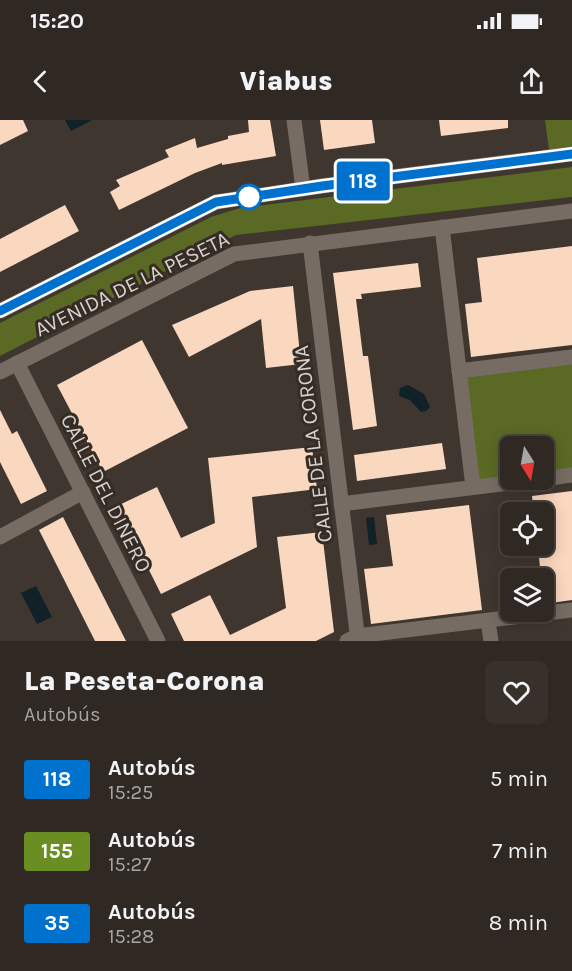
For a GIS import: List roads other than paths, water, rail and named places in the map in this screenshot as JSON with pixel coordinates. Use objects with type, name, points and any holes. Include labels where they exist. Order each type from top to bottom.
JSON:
[{"type":"street","points":[[294,120],[303,189]]},
{"type":"street","name":"AVENIDA DE LA PESETA","points":[[0,311],[216,202],[572,154]]},
{"type":"street","name":"AVENIDA DE LA PESETA","points":[[0,372],[234,254],[572,211]]},
{"type":"street","points":[[442,227],[473,487]]},
{"type":"street","name":"CALLE DE LA CORONA","points":[[309,243],[341,504],[354,639]]},
{"type":"street","points":[[459,371],[572,357]]},
{"type":"street","name":"CALLE DEL DINERO","points":[[17,363],[158,641]]},
{"type":"street","points":[[554,477],[572,475]]},
{"type":"street","points":[[341,504],[500,484]]},
{"type":"street","points":[[0,537],[83,492]]},
{"type":"street","points":[[354,639],[572,610]]},
{"type":"street","points":[[488,621],[491,641]]}]
